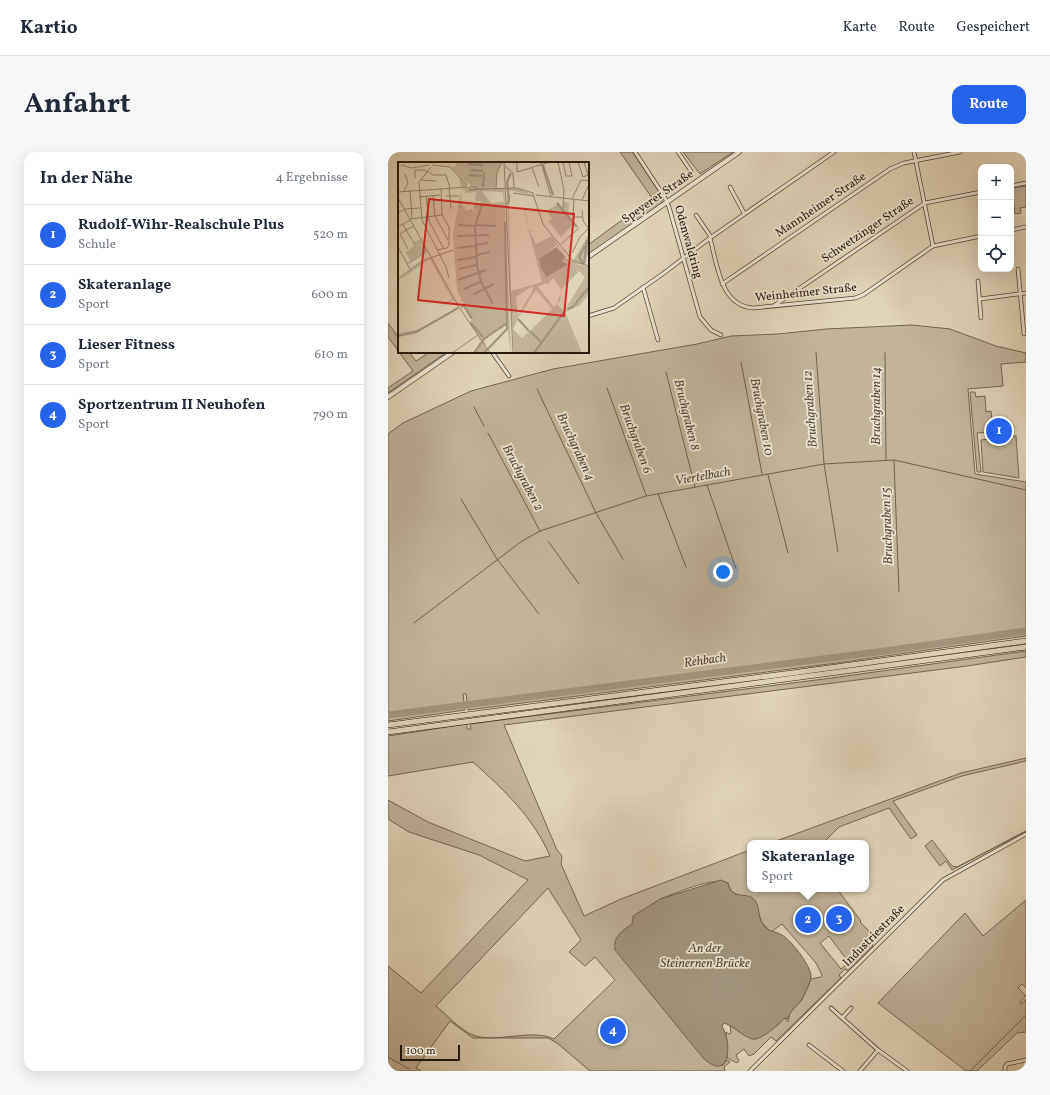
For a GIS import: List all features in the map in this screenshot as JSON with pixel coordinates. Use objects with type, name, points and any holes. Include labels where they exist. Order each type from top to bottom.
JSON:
[{"type":"highway","points":[[388,725],[1026,641]]},
{"type":"highway","points":[[388,732],[1026,647]]},
{"type":"street","name":"Odenwaldring","points":[[636,152],[667,202],[700,317],[711,330],[720,335]]},
{"type":"street","points":[[678,152],[691,171]]},
{"type":"street","name":"Speyerer Straße","points":[[589,256],[739,152]]},
{"type":"street","points":[[589,316],[614,308],[710,237],[834,152]]},
{"type":"street","points":[[914,152],[933,246]]},
{"type":"street","name":"Mannheimer Straße","points":[[722,284],[890,169],[916,161],[960,152]]},
{"type":"street","points":[[1014,186],[1026,184]]},
{"type":"street","points":[[730,187],[744,214]]},
{"type":"street","name":"Schwetzinger Straße","points":[[774,306],[924,203],[978,193]]},
{"type":"street","name":"Weinheimer Straße","points":[[696,215],[710,237],[722,284],[732,299],[742,306],[753,308],[855,298],[863,295],[933,246],[978,237]]},
{"type":"street","points":[[1014,229],[1026,227]]},
{"type":"street","points":[[1018,269],[1024,334]]},
{"type":"street","points":[[978,281],[981,318]]},
{"type":"street","points":[[643,287],[658,340]]},
{"type":"street","points":[[980,299],[1026,293]]},
{"type":"street","points":[[388,397],[452,353]]},
{"type":"street","points":[[493,353],[509,376]]},
{"type":"street","name":"Industriestraße","points":[[750,1071],[943,880],[1026,834]]},
{"type":"street","points":[[832,1008],[878,1050],[907,1071]]},
{"type":"street","points":[[842,1018],[851,1008]]},
{"type":"street","points":[[809,1045],[843,1071]]},
{"type":"street","points":[[860,1071],[878,1050]]},
{"type":"street","points":[[1005,1069],[1007,1064],[1026,1060]]},
{"type":"shaded area","points":[[620,152],[632,152],[634,154],[661,195],[662,204],[589,254],[589,244],[652,198]]},
{"type":"shaded area","points":[[683,152],[733,152],[700,174]]},
{"type":"shaded area","points":[[1026,186],[1026,207],[1020,208],[1021,213],[1015,214],[1014,205],[1014,188]]},
{"type":"shaded area","points":[[388,323],[398,337],[398,351],[388,337]]},
{"type":"shaded area","points":[[912,325],[950,329],[996,346],[1026,353],[1026,362],[1001,364],[1003,386],[968,389],[975,474],[1026,482],[1026,636],[829,664],[468,710],[466,694],[463,694],[465,710],[388,721],[388,434],[403,423],[471,391],[553,369],[697,344],[731,336],[778,334],[826,329]]},
{"type":"shaded area","points":[[400,353],[410,353],[416,361],[428,353],[446,353],[388,393],[388,388],[413,371]]},
{"type":"shaded area","points":[[970,392],[975,392],[976,397],[985,396],[986,412],[991,411],[993,432],[977,433],[981,472],[977,472]]},
{"type":"shaded area","points":[[1016,436],[1019,478],[983,472],[981,440]]},
{"type":"shaded area","points":[[1026,651],[1026,657],[967,666],[504,725],[557,850],[562,856],[561,864],[584,916],[621,899],[747,851],[747,892],[839,892],[861,921],[860,922],[875,937],[871,942],[873,946],[848,971],[845,969],[839,975],[841,978],[776,1041],[771,1037],[754,1054],[749,1056],[744,1049],[736,1055],[739,1061],[737,1063],[727,1058],[726,1032],[729,1034],[731,1033],[730,1026],[755,1039],[773,1029],[785,1018],[788,1022],[790,1012],[802,1000],[811,979],[821,977],[822,975],[816,963],[782,924],[771,932],[763,923],[757,906],[751,897],[736,894],[731,890],[728,883],[721,881],[704,883],[660,899],[722,1066],[727,1060],[730,1062],[724,1067],[725,1071],[590,1071],[557,1043],[548,1038],[492,1038],[473,1038],[450,1021],[416,1068],[421,1071],[388,1071],[388,966],[421,993],[528,880],[479,855],[409,832],[388,819],[388,800],[428,822],[525,861],[550,856],[535,829],[517,805],[473,762],[388,776],[388,736],[467,724],[467,729],[471,729],[470,724],[824,679]],"holes":[[[548,888],[581,940],[569,952],[585,966],[595,957],[615,980],[554,1039],[534,1035],[492,1038],[468,1033],[436,1006]],[[829,936],[849,963],[841,969],[820,943]]]},
{"type":"shaded area","points":[[1026,758],[1026,761],[962,776],[893,801],[917,835],[911,839],[889,808],[839,827],[826,840],[779,840],[961,773]]},
{"type":"shaded area","points":[[1026,831],[952,870],[946,861],[940,866],[925,846],[932,840],[952,866],[957,867]]},
{"type":"shaded area","points":[[1026,900],[1026,988],[1022,984],[1018,988],[1026,996],[1020,1002],[1021,1004],[1026,999],[1026,1032],[1017,1033],[977,1071],[966,1071],[878,1003],[965,913],[983,936]]},
{"type":"water","name":"An der Steinernen Brücke","points":[[721,880],[728,883],[729,888],[734,893],[751,897],[757,903],[760,919],[764,926],[770,931],[780,934],[789,941],[800,953],[808,967],[811,977],[803,997],[788,1019],[785,1018],[770,1032],[756,1039],[752,1039],[724,1023],[722,1026],[727,1039],[727,1058],[725,1063],[717,1066],[704,1059],[615,950],[615,941],[619,934],[632,924],[633,916],[660,899]]},
{"type":"waterway","name":"Bruchgraben 12","points":[[816,352],[824,464],[838,552]]},
{"type":"waterway","name":"Bruchgraben 14","points":[[885,353],[886,460]]},
{"type":"waterway","name":"Bruchgraben 10","points":[[741,362],[762,474]]},
{"type":"waterway","name":"Bruchgraben 8","points":[[666,372],[695,487]]},
{"type":"waterway","name":"Bruchgraben 6","points":[[607,388],[646,495]]},
{"type":"waterway","name":"Bruchgraben 4","points":[[537,389],[596,513],[623,559]]},
{"type":"waterway","name":"Bruchgraben 2","points":[[474,407],[484,426]]},
{"type":"waterway","name":"Bruchgraben 2","points":[[488,433],[540,531]]},
{"type":"waterway","name":"Viertelbach","points":[[414,623],[522,541],[540,531],[646,496],[824,464],[894,460],[1026,490]]},
{"type":"waterway","name":"Bruchgraben 15","points":[[894,461],[899,592]]},
{"type":"waterway","points":[[768,475],[788,553]]},
{"type":"waterway","points":[[707,485],[736,569]]},
{"type":"waterway","points":[[658,494],[686,567]]},
{"type":"waterway","name":"Viertelbach","points":[[461,499],[497,559],[539,614]]},
{"type":"waterway","points":[[548,541],[579,584]]},
{"type":"waterway","name":"Rehbach","points":[[388,715],[885,651],[1026,631]]},
{"type":"waterway","points":[[970,1071],[1026,1015]]},
{"type":"waterway","points":[[388,1057],[409,1069]]},
{"type":"place","name":"Rudolf-Wihr-Realschule Plus","points":[[999,431]]},
{"type":"place","name":"Lieser Fitness","points":[[839,919]]},
{"type":"place","name":"Skateranlage","points":[[808,920]]},
{"type":"place","name":"Sportzentrum II Neuhofen","points":[[613,1031]]}]
